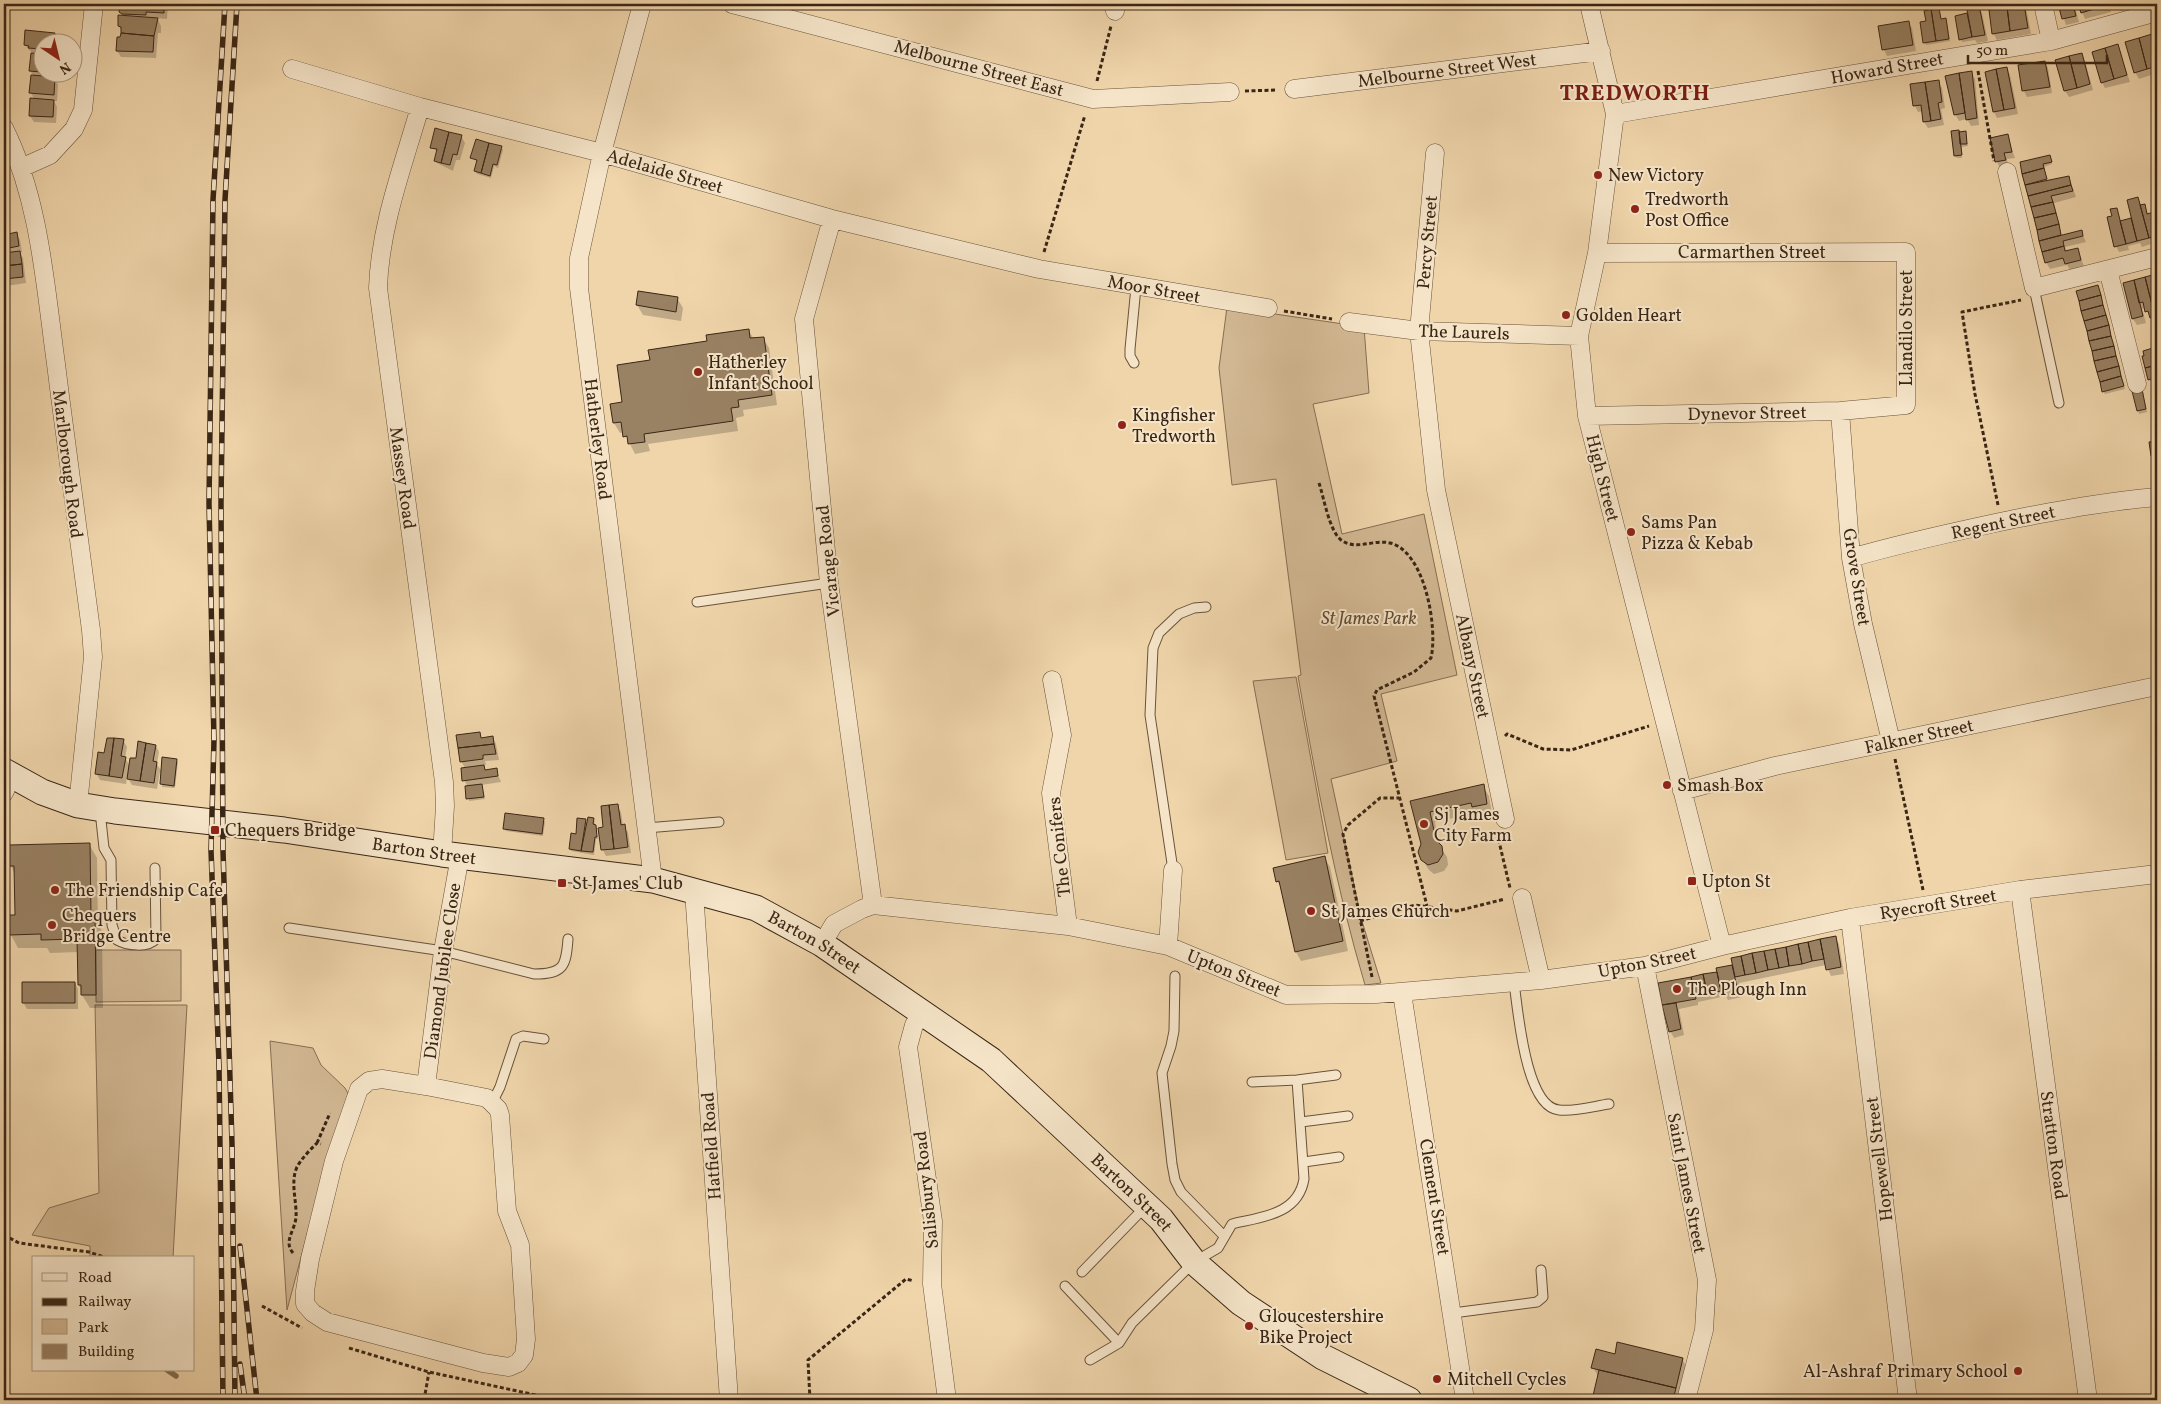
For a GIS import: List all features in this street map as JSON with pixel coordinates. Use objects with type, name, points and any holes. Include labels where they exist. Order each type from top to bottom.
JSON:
[{"type":"main road","name":"Barton Street","points":[[6,780],[89,807],[284,830],[451,855],[653,880],[756,908],[822,944],[991,1060],[1161,1219],[1194,1262],[1241,1303],[1323,1357],[1409,1400]]},
{"type":"street","points":[[21,168],[50,155],[74,129],[83,110],[94,4]]},
{"type":"street","name":"Hatherley Road","points":[[642,4],[602,153],[579,258],[579,288],[653,880]]},
{"type":"street","name":"Melbourne Street East","points":[[732,4],[1093,99],[1230,92]]},
{"type":"street","name":"High Street","points":[[1589,4],[1616,114],[1597,253],[1579,336],[1587,416],[1722,946]]},
{"type":"street","points":[[2043,4],[2051,40]]},
{"type":"street","name":"Howard Street","points":[[1616,114],[2051,40],[2157,12]]},
{"type":"street","name":"Melbourne Street West","points":[[1294,89],[1600,51]]},
{"type":"street","name":"Adelaide Street","points":[[292,69],[420,107],[602,153],[832,219],[1039,269]]},
{"type":"street","name":"Massey Road","points":[[420,107],[384,235],[379,262],[378,288],[444,782],[451,855]]},
{"type":"street","name":"Marlborough Road","points":[[4,128],[29,192],[43,268],[92,642],[89,807]]},
{"type":"street","name":"Percy Street","points":[[1419,331],[1435,153]]},
{"type":"street","points":[[2007,172],[2034,288],[2157,258]]},
{"type":"street","name":"Vicarage Road","points":[[832,219],[804,319],[829,583],[874,905]]},
{"type":"street","name":"Carmarthen Street","points":[[1597,253],[1906,252]]},
{"type":"street","name":"Llandilo Street","points":[[1906,252],[1906,404]]},
{"type":"street","name":"Moor Street","points":[[1039,269],[1268,308]]},
{"type":"street","points":[[2108,270],[2137,384]]},
{"type":"street","name":"The Laurels","points":[[1349,322],[1419,331],[1579,336]]},
{"type":"street","name":"Albany Street","points":[[1419,331],[1436,490],[1505,819]]},
{"type":"street","name":"Dynevor Street","points":[[1587,416],[1840,411],[1906,404]]},
{"type":"street","name":"Grove Street","points":[[1840,411],[1851,558],[1863,624],[1891,742]]},
{"type":"street","name":"Regent Street","points":[[1851,558],[1908,541],[2082,506],[2157,496]]},
{"type":"street","name":"The Conifers","points":[[1052,680],[1062,734],[1051,793],[1068,926]]},
{"type":"street","name":"Falkner Street","points":[[1682,791],[1775,766],[2157,686]]},
{"type":"street","name":"Diamond Jubilee Close","points":[[426,1086],[443,951],[451,855]]},
{"type":"street","points":[[1168,946],[1174,870]]},
{"type":"street","name":"Ryecroft Street","points":[[1722,946],[1850,918],[2020,890],[2157,874]]},
{"type":"street","name":"Stratton Road","points":[[2020,890],[2088,1400]]},
{"type":"street","name":"Hatfield Road","points":[[694,891],[729,1400]]},
{"type":"street","points":[[1517,898],[1542,980]]},
{"type":"street","name":"Upton Street","points":[[822,944],[834,924],[862,909],[874,905],[1068,926],[1168,946],[1286,995],[1402,993],[1542,980],[1644,966],[1722,946]]},
{"type":"street","name":"Hopewell Street","points":[[1850,918],[1908,1400]]},
{"type":"street","name":"Saint James Street","points":[[1644,966],[1707,1280],[1704,1330],[1686,1400]]},
{"type":"street","name":"Clement Street","points":[[1402,993],[1465,1400]]},
{"type":"street","name":"Salisbury Road","points":[[923,1013],[914,1025],[908,1047],[933,1221],[932,1284],[947,1400]]},
{"type":"street","points":[[382,1079],[487,1098],[492,1103],[498,1109],[500,1115],[508,1211],[520,1245],[526,1339],[524,1356],[518,1362],[509,1366],[483,1363],[328,1322],[313,1313],[306,1304],[305,1290],[310,1259],[334,1161],[359,1089],[369,1081],[382,1079]]},
{"type":"lane","points":[[1134,363],[1130,356],[1130,349],[1136,287]]},
{"type":"lane","points":[[2034,288],[2059,403]]},
{"type":"lane","points":[[697,602],[829,583]]},
{"type":"lane","points":[[1174,870],[1150,715],[1153,648],[1159,632],[1179,614],[1194,608],[1206,607]]},
{"type":"lane","points":[[89,807],[104,848],[111,860],[112,924],[117,940],[124,944],[152,943],[156,939],[155,868]]},
{"type":"lane","points":[[646,828],[719,822]]},
{"type":"lane","points":[[289,928],[443,951],[534,974],[548,974],[562,968],[566,961],[568,939]]},
{"type":"lane","points":[[1175,976],[1174,1031],[1162,1073],[1175,1180],[1181,1192],[1224,1236]]},
{"type":"lane","points":[[1514,982],[1526,1058],[1534,1086],[1542,1099],[1550,1107],[1559,1110],[1609,1104]]},
{"type":"lane","points":[[492,1103],[500,1087],[516,1039],[523,1036],[544,1039]]},
{"type":"lane","points":[[1252,1082],[1297,1080],[1336,1075]]},
{"type":"lane","points":[[1090,1360],[1119,1343],[1132,1323],[1194,1262],[1218,1248],[1232,1224],[1274,1214],[1297,1198],[1302,1192],[1304,1162],[1297,1080]]},
{"type":"lane","points":[[1302,1122],[1348,1116]]},
{"type":"lane","points":[[1304,1162],[1339,1157]]},
{"type":"lane","points":[[1082,1272],[1146,1206]]},
{"type":"lane","points":[[1453,1313],[1536,1302],[1544,1298],[1541,1270]]},
{"type":"lane","points":[[1065,1286],[1119,1343]]},
{"type":"path","points":[[1039,269],[1086,111],[1093,99],[1114,7]]},
{"type":"path","points":[[1974,54],[1996,170],[2007,172]]},
{"type":"path","points":[[1230,92],[1294,89]]},
{"type":"path","points":[[2002,522],[1975,394],[1962,312],[2026,300],[2034,288]]},
{"type":"path","points":[[1268,308],[1349,322]]},
{"type":"path","points":[[1319,483],[1334,530],[1340,539],[1348,544],[1357,546],[1379,542],[1391,543],[1399,547],[1412,559],[1419,572],[1430,611],[1433,631],[1431,658],[1414,672],[1377,690],[1374,696],[1427,906]]},
{"type":"path","points":[[1491,754],[1507,734],[1543,749],[1571,750],[1664,722]]},
{"type":"path","points":[[1891,742],[1926,906]]},
{"type":"path","points":[[1376,994],[1343,834],[1348,825],[1380,798],[1399,798]]},
{"type":"path","points":[[1360,921],[1415,905],[1457,911],[1517,898],[1495,824],[1505,819]]},
{"type":"path","points":[[310,1259],[297,1257],[289,1248],[288,1242],[294,1229],[296,1217],[294,1177],[297,1167],[317,1142],[338,1152]]},
{"type":"path","points":[[4,1235],[19,1243],[89,1252],[101,1256]]},
{"type":"path","points":[[810,1400],[808,1360],[906,1280],[932,1284]]},
{"type":"path","points":[[424,1400],[429,1372],[559,1400]]},
{"type":"green space","name":"St James Park","points":[[1227,307],[1364,327],[1369,393],[1313,404],[1342,534],[1424,514],[1457,675],[1381,694],[1397,761],[1331,779],[1361,918],[1381,983],[1365,985],[1344,909],[1327,832],[1298,676],[1301,675],[1276,479],[1232,485],[1219,368]]},
{"type":"green space","points":[[1296,677],[1328,853],[1286,860],[1253,681]]},
{"type":"green space","points":[[96,950],[181,950],[181,1001],[96,1002]]},
{"type":"green space","points":[[95,1005],[187,1005],[173,1256],[90,1256],[90,1246],[32,1235],[49,1208],[99,1193]]},
{"type":"green space","points":[[270,1041],[313,1048],[321,1065],[345,1088],[350,1097],[328,1156],[287,1310]]},
{"type":"building","points":[[120,4],[164,4],[164,13],[146,12],[146,15],[122,14],[119,12]]},
{"type":"building","points":[[1966,4],[1979,5],[1985,35],[1972,37]]},
{"type":"building","points":[[2024,4],[2028,28],[2010,31],[2007,7]]},
{"type":"building","points":[[2058,4],[2073,4],[2076,16],[2062,19]]},
{"type":"building","points":[[2078,4],[2093,4],[2094,9],[2081,13]]},
{"type":"building","points":[[2093,4],[2108,4],[2108,5],[2094,9]]},
{"type":"building","points":[[2007,7],[2010,31],[1992,34],[1989,10]]},
{"type":"building","points":[[1939,8],[1941,19],[1946,18],[1949,39],[1936,41],[1931,9]]},
{"type":"building","points":[[1931,9],[1936,41],[1923,43],[1920,22],[1926,21],[1924,11]]},
{"type":"building","points":[[1967,13],[1972,37],[1959,40],[1955,16]]},
{"type":"building","points":[[118,15],[158,18],[154,36],[121,33],[121,27],[118,26]]},
{"type":"building","points":[[1909,21],[1913,45],[1882,50],[1878,26]]},
{"type":"building","points":[[25,30],[45,32],[32,32],[32,48],[24,45]]},
{"type":"building","points":[[121,33],[154,36],[153,52],[116,51],[117,37],[120,37]]},
{"type":"building","points":[[2152,34],[2157,55],[2157,66],[2147,69],[2139,38]]},
{"type":"building","points":[[2139,38],[2147,69],[2134,73],[2125,42]]},
{"type":"building","points":[[2118,44],[2127,75],[2114,79],[2105,48]]},
{"type":"building","points":[[2105,48],[2114,79],[2101,83],[2092,52]]},
{"type":"building","points":[[31,53],[32,53],[32,71],[29,71]]},
{"type":"building","points":[[2082,53],[2090,84],[2077,88],[2069,56]]},
{"type":"building","points":[[2069,56],[2077,88],[2064,91],[2055,60]]},
{"type":"building","points":[[2045,61],[2050,87],[2022,91],[2018,65]]},
{"type":"building","points":[[2007,67],[2015,108],[2004,110],[1996,69]]},
{"type":"building","points":[[1996,69],[2004,110],[1993,112],[1985,72]]},
{"type":"building","points":[[1972,71],[1977,118],[1966,120],[1959,73]]},
{"type":"building","points":[[1959,73],[1965,113],[1954,115],[1945,76]]},
{"type":"building","points":[[31,75],[32,82],[55,82],[54,95],[29,93]]},
{"type":"building","points":[[1939,80],[1942,102],[1938,103],[1941,119],[1931,121],[1925,82]]},
{"type":"building","points":[[1925,82],[1931,121],[1923,122],[1921,105],[1913,106],[1910,84]]},
{"type":"building","points":[[30,98],[54,100],[53,117],[29,116]]},
{"type":"building","points":[[435,128],[449,132],[441,163],[434,161],[437,149],[430,148]]},
{"type":"building","points":[[1959,130],[1962,155],[1954,156],[1951,131]]},
{"type":"building","points":[[1966,131],[1967,144],[1960,144],[1959,132]]},
{"type":"building","points":[[449,132],[462,135],[457,155],[453,154],[450,165],[441,163]]},
{"type":"building","points":[[2008,134],[2012,152],[2004,153],[2006,160],[1995,162],[1990,138]]},
{"type":"building","points":[[476,139],[489,143],[481,173],[474,171],[477,160],[470,158]]},
{"type":"building","points":[[489,143],[502,146],[497,165],[493,164],[490,176],[481,173]]},
{"type":"building","points":[[2050,155],[2052,162],[2043,164],[2044,168],[2022,174],[2020,162]]},
{"type":"building","points":[[2044,168],[2047,179],[2025,185],[2022,174]]},
{"type":"building","points":[[2069,176],[2071,185],[2028,196],[2025,185]]},
{"type":"building","points":[[2071,185],[2073,191],[2051,196],[2053,202],[2031,207],[2028,196]]},
{"type":"building","points":[[2138,197],[2149,238],[2137,241],[2127,200]]},
{"type":"building","points":[[2053,202],[2056,213],[2034,218],[2031,207]]},
{"type":"building","points":[[2157,203],[2157,224],[2152,204]]},
{"type":"building","points":[[2145,204],[2147,214],[2154,212],[2157,224],[2157,235],[2149,238],[2140,205]]},
{"type":"building","points":[[2117,208],[2126,244],[2114,247],[2107,217],[2112,216],[2110,209]]},
{"type":"building","points":[[2056,213],[2059,224],[2037,230],[2034,218]]},
{"type":"building","points":[[2131,218],[2137,241],[2126,244],[2120,221]]},
{"type":"building","points":[[2059,224],[2061,235],[2039,241],[2037,230]]},
{"type":"building","points":[[2082,230],[2083,236],[2063,241],[2064,246],[2042,252],[2039,241]]},
{"type":"building","points":[[17,232],[19,246],[4,249],[4,235]]},
{"type":"building","points":[[2064,246],[2065,251],[2078,248],[2081,260],[2065,264],[2063,258],[2045,263],[2042,252]]},
{"type":"building","points":[[20,251],[22,264],[4,266],[4,253]]},
{"type":"building","points":[[22,264],[23,277],[4,279],[4,266]]},
{"type":"building","points":[[2156,274],[2157,312],[2154,312],[2145,277]]},
{"type":"building","points":[[2145,277],[2155,317],[2150,318],[2148,311],[2145,312],[2143,302],[2139,303],[2134,280]]},
{"type":"building","points":[[2134,280],[2143,316],[2132,319],[2123,283]]},
{"type":"building","points":[[2098,285],[2101,295],[2079,301],[2076,291]]},
{"type":"building","points":[[638,291],[678,297],[676,312],[636,305]]},
{"type":"building","points":[[2101,295],[2103,305],[2081,311],[2079,301]]},
{"type":"building","points":[[2103,305],[2106,315],[2084,321],[2081,311]]},
{"type":"building","points":[[2106,315],[2109,325],[2087,331],[2084,321]]},
{"type":"building","points":[[2109,325],[2111,336],[2089,341],[2087,331]]},
{"type":"building","points":[[749,329],[750,338],[764,337],[772,395],[738,400],[739,407],[731,408],[733,421],[644,434],[645,442],[628,444],[627,436],[623,437],[621,422],[613,423],[610,404],[622,402],[617,365],[650,360],[648,350],[707,341],[706,335]]},
{"type":"building","points":[[2111,336],[2114,346],[2092,351],[2089,341]]},
{"type":"building","points":[[2114,346],[2116,356],[2094,361],[2092,351]]},
{"type":"building","points":[[2156,347],[2157,365],[2145,368],[2142,356],[2144,356],[2143,351]]},
{"type":"building","points":[[2116,356],[2119,366],[2097,372],[2094,361]]},
{"type":"building","points":[[2157,365],[2157,377],[2148,380],[2145,368]]},
{"type":"building","points":[[2119,366],[2121,376],[2100,382],[2097,372]]},
{"type":"building","points":[[2121,376],[2124,386],[2102,392],[2100,382]]},
{"type":"building","points":[[2142,389],[2146,409],[2137,411],[2132,391]]},
{"type":"building","points":[[2157,441],[2157,455],[2151,456],[2149,442]]},
{"type":"building","points":[[480,732],[481,738],[493,736],[494,744],[458,748],[456,735]]},
{"type":"building","points":[[107,738],[114,738],[109,776],[95,774],[98,752],[104,753]]},
{"type":"building","points":[[114,738],[124,739],[121,756],[126,757],[122,778],[109,776]]},
{"type":"building","points":[[138,741],[146,743],[140,781],[127,779],[130,758],[136,758]]},
{"type":"building","points":[[146,743],[156,745],[153,761],[157,762],[154,783],[140,781]]},
{"type":"building","points":[[494,744],[496,754],[483,755],[483,759],[460,762],[458,748]]},
{"type":"building","points":[[162,757],[177,759],[174,786],[160,784]]},
{"type":"building","points":[[484,765],[485,770],[497,768],[498,776],[462,781],[461,768]]},
{"type":"building","points":[[482,784],[484,797],[466,799],[465,786]]},
{"type":"building","name":"Sj James City Farm","points":[[1484,784],[1487,804],[1472,807],[1471,803],[1430,812],[1436,840],[1442,846],[1443,854],[1438,862],[1428,865],[1421,860],[1418,852],[1421,844],[1410,801]]},
{"type":"building","points":[[618,804],[621,825],[625,824],[628,847],[614,849],[609,805]]},
{"type":"building","points":[[609,805],[614,849],[601,850],[598,828],[603,827],[601,806]]},
{"type":"building","points":[[505,813],[544,818],[542,834],[503,829]]},
{"type":"building","points":[[588,817],[594,818],[593,824],[596,825],[597,837],[595,837],[593,852],[581,851]]},
{"type":"building","points":[[577,818],[586,819],[581,851],[569,849],[571,833],[576,834]]},
{"type":"building","name":"Chequers Bridge Centre","points":[[90,843],[91,916],[95,916],[96,995],[81,995],[81,985],[78,985],[77,939],[41,940],[41,934],[9,935],[9,915],[15,915],[14,866],[9,866],[9,845]]},
{"type":"building","name":"St James Church","points":[[1325,856],[1343,941],[1295,952],[1279,881],[1276,882],[1273,868]]},
{"type":"building","points":[[1836,936],[1841,967],[1826,970],[1820,939]]},
{"type":"building","points":[[1820,939],[1824,959],[1812,961],[1808,942]]},
{"type":"building","points":[[1808,942],[1812,961],[1802,964],[1798,944]]},
{"type":"building","points":[[1798,944],[1802,964],[1789,966],[1786,947]]},
{"type":"building","points":[[1786,947],[1789,966],[1779,968],[1775,949]]},
{"type":"building","points":[[1775,949],[1779,968],[1768,970],[1764,951]]},
{"type":"building","points":[[1764,951],[1768,970],[1756,973],[1752,953]]},
{"type":"building","points":[[1752,953],[1756,973],[1745,975],[1741,956]]},
{"type":"building","points":[[1741,956],[1745,975],[1735,977],[1731,958]]},
{"type":"building","points":[[1732,965],[1737,987],[1721,991],[1716,968]]},
{"type":"building","points":[[1717,972],[1721,991],[1707,993],[1703,974]]},
{"type":"building","points":[[1703,974],[1707,993],[1695,995],[1691,977]]},
{"type":"building","name":"The Plough Inn","points":[[1691,977],[1696,999],[1662,1005],[1658,983]]},
{"type":"building","points":[[22,982],[75,982],[75,1003],[22,1003]]},
{"type":"building","points":[[1676,1003],[1681,1029],[1669,1032],[1662,1005]]},
{"type":"building","points":[[1617,1342],[1683,1358],[1676,1388],[1591,1368],[1596,1349],[1615,1354]]},
{"type":"building","points":[[1599,1370],[1676,1388],[1673,1400],[1592,1400]]},
{"type":"waterway","points":[[170,1372],[176,1376]]},
{"type":"railway","points":[[223,1400],[219,1065],[211,850],[214,740],[209,503],[213,200],[225,4]]},
{"type":"railway","points":[[235,1400],[232,1144],[223,850],[221,503],[225,200],[237,4]]},
{"type":"railway","points":[[240,1246],[257,1400]]},
{"type":"railway","points":[[240,1364],[245,1400]]},
{"type":"place","name":"New Victory","points":[[1598,175]]},
{"type":"place","name":"Tredworth Post Office","points":[[1635,209]]},
{"type":"place","name":"Golden Heart","points":[[1566,315]]},
{"type":"place","name":"Hatherley Infant School","points":[[698,372]]},
{"type":"place","name":"Kingfisher Tredworth","points":[[1122,425]]},
{"type":"place","name":"Sams Pan Pizza & Kebab","points":[[1631,532]]},
{"type":"place","name":"Smash Box","points":[[1667,785]]},
{"type":"place","name":"Sj James City Farm","points":[[1424,824]]},
{"type":"place","name":"Chequers Bridge","points":[[215,830]]},
{"type":"place","name":"Upton St","points":[[1692,881]]},
{"type":"place","name":"St James' Club","points":[[562,883]]},
{"type":"place","name":"The Friendship Cafe","points":[[55,890]]},
{"type":"place","name":"St James Church","points":[[1311,911]]},
{"type":"place","name":"Chequers Bridge Centre","points":[[52,925]]},
{"type":"place","name":"The Plough Inn","points":[[1677,989]]},
{"type":"place","name":"Gloucestershire Bike Project","points":[[1249,1326]]},
{"type":"place","name":"Al-Ashraf Primary School","points":[[2018,1371]]},
{"type":"place","name":"Mitchell Cycles","points":[[1437,1379]]},
{"type":"district","name":"TREDWORTH","points":[[1635,92]]}]
